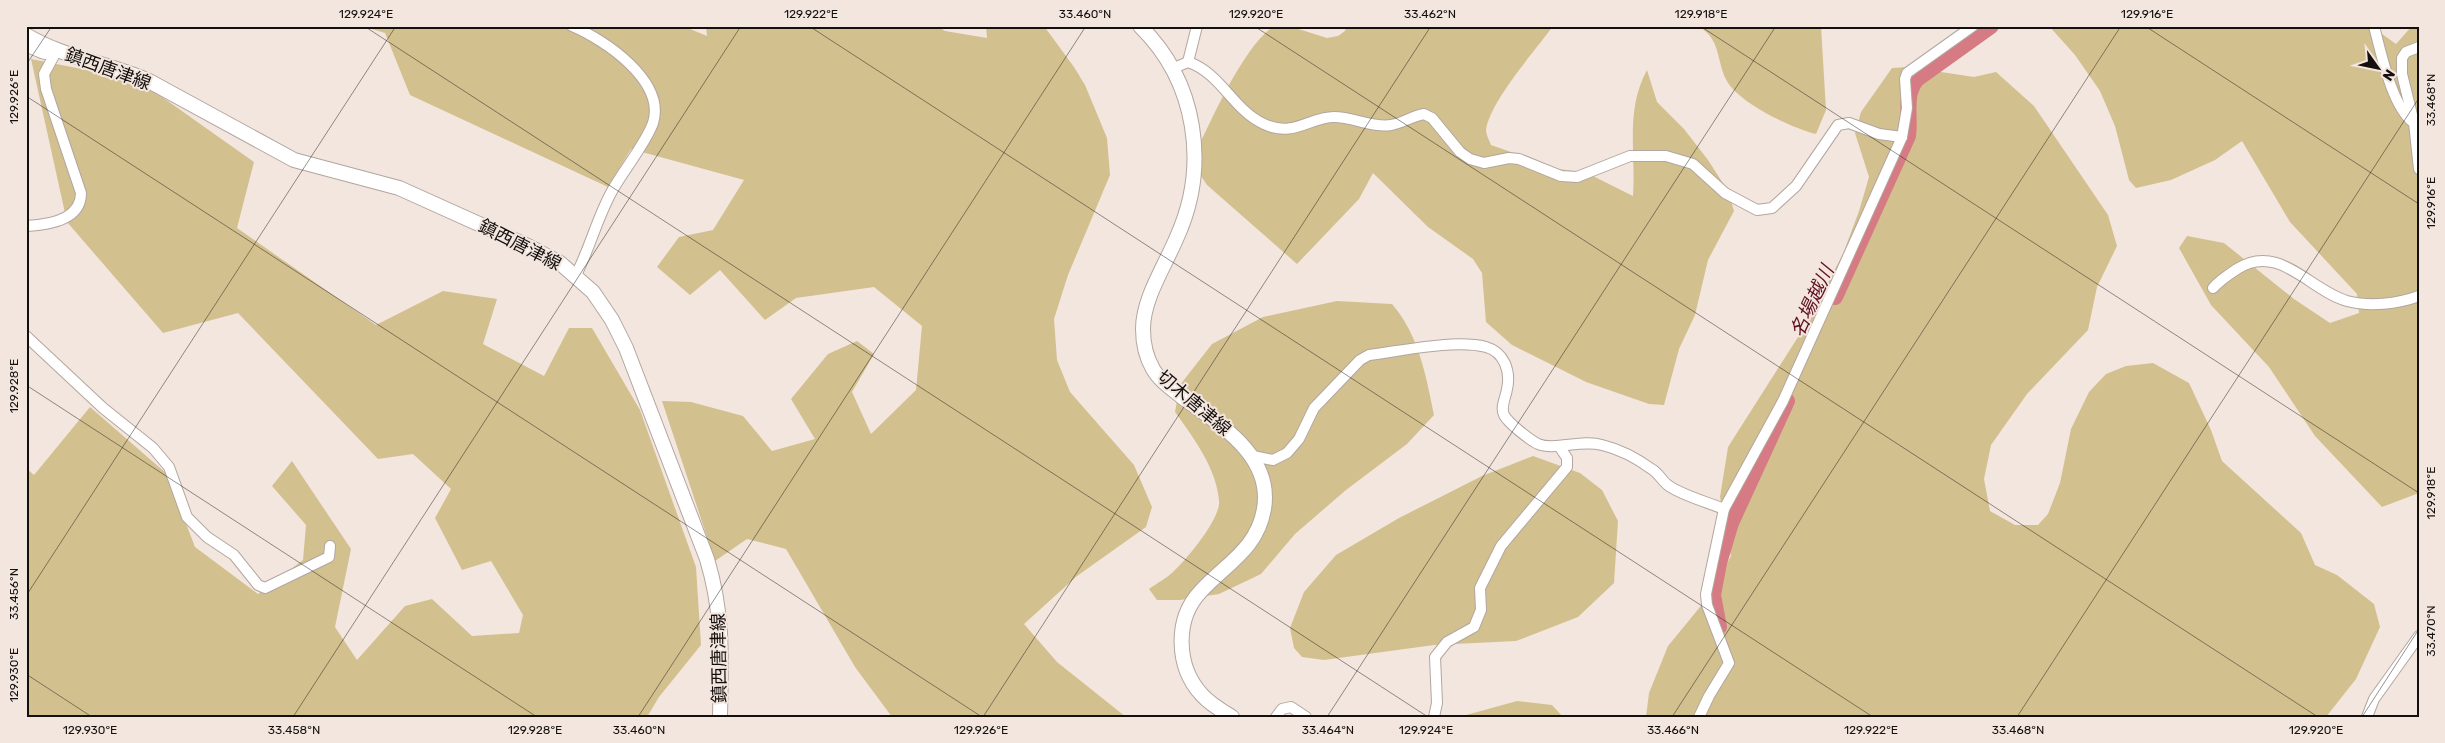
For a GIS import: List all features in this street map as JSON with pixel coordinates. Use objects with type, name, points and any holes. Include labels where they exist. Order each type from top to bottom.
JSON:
[{"type":"main road","name":"切木唐津線","points":[[1140,26],[1174,68],[1190,111],[1195,153],[1194,180],[1189,208],[1147,304],[1143,327],[1145,348],[1153,368],[1168,386],[1235,437],[1253,456],[1263,479],[1265,506],[1259,531],[1246,550],[1200,592],[1190,605],[1184,623],[1181,642],[1183,663],[1202,695],[1232,717]]},
{"type":"main road","name":"鎮西唐津線","points":[[26,35],[57,50],[141,77],[294,160],[399,188],[530,247],[560,262],[576,275],[592,292],[612,320],[626,348],[707,559],[715,587],[722,634],[720,717]]},
{"type":"street","points":[[572,26],[620,55],[647,83],[654,98],[656,112],[652,125],[611,192],[576,275]]},
{"type":"street","points":[[1188,62],[1197,26]]},
{"type":"street","points":[[1699,717],[1729,663],[1707,605],[1706,594],[1724,509],[1783,401],[1902,137],[1907,108],[1905,79],[1907,73],[1973,26]]},
{"type":"street","points":[[2374,26],[2397,105],[2405,117],[2414,123]]},
{"type":"street","points":[[26,47],[49,55],[57,50]]},
{"type":"street","points":[[2419,47],[2406,52],[2402,58],[2402,74],[2414,123],[2419,169]]},
{"type":"street","points":[[26,226],[57,222],[75,212],[81,202],[81,193],[46,89],[44,74],[57,50]]},
{"type":"street","points":[[1174,68],[1188,62],[1201,66],[1213,75],[1247,112],[1264,125],[1299,128],[1322,118],[1336,117],[1390,126],[1424,114],[1432,118],[1460,152],[1470,159],[1484,163],[1509,158],[1520,160],[1561,176],[1577,177],[1630,156],[1666,156],[1693,164],[1725,193],[1757,210],[1772,208],[1796,186],[1838,125],[1849,123],[1879,134],[1902,137]]},
{"type":"street","points":[[2213,288],[2220,280],[2244,265],[2259,260],[2272,261],[2296,272],[2328,293],[2348,301],[2372,304],[2402,302],[2419,296]]},
{"type":"street","points":[[26,336],[103,408],[153,448],[168,467],[188,517],[207,537],[234,555],[258,585],[265,588],[328,557],[330,546]]},
{"type":"street","points":[[1253,456],[1273,460],[1287,454],[1299,439],[1314,408],[1360,360],[1369,355],[1434,346],[1466,345],[1484,347],[1495,351],[1503,357],[1506,365],[1508,387],[1502,408],[1504,415],[1526,436],[1540,444],[1558,446],[1579,442],[1602,445],[1630,456],[1654,470],[1669,486],[1724,509]]},
{"type":"street","points":[[1434,717],[1437,703],[1435,658],[1447,642],[1474,626],[1480,618],[1480,588],[1501,546],[1567,467],[1567,458],[1558,446]]},
{"type":"street","points":[[2367,717],[2374,699],[2419,636]]},
{"type":"street","points":[[1276,717],[1282,709],[1291,707],[1306,717]]},
{"type":"shaded area","points":[[362,26],[683,26],[707,36],[706,26],[937,26],[945,31],[987,38],[986,26],[1044,26],[1085,85],[1107,138],[1110,175],[1068,275],[1054,319],[1057,360],[1070,392],[1134,465],[1152,507],[1146,527],[1077,576],[1024,624],[1057,662],[1126,717],[892,717],[855,667],[786,549],[747,539],[715,561],[662,401],[691,402],[743,416],[772,451],[815,439],[791,399],[828,354],[857,341],[874,354],[852,392],[871,434],[916,390],[922,326],[874,287],[796,298],[765,320],[720,270],[690,295],[657,267],[679,237],[713,230],[744,180],[631,149],[608,187],[410,95],[385,33]]},
{"type":"shaded area","points":[[1274,26],[1289,26],[1327,38],[1338,36],[1345,31],[1346,26],[1553,26],[1514,76],[1489,118],[1486,130],[1491,145],[1559,169],[1587,173],[1633,196],[1634,116],[1640,85],[1647,70],[1657,102],[1684,129],[1708,160],[1728,191],[1734,211],[1708,260],[1695,315],[1679,349],[1664,405],[1649,404],[1586,382],[1512,345],[1486,322],[1482,273],[1473,259],[1428,227],[1373,173],[1359,199],[1297,264],[1207,185],[1191,161],[1238,69],[1250,51]]},
{"type":"shaded area","points":[[1698,26],[1821,26],[1826,110],[1816,134],[1794,127],[1771,116],[1749,103],[1732,88],[1726,80],[1712,39]]},
{"type":"shaded area","points":[[2049,26],[2371,26],[2396,44],[2412,26],[2419,26],[2419,493],[2382,507],[2315,436],[2269,367],[2211,305],[2179,248],[2187,236],[2224,243],[2294,299],[2330,323],[2359,313],[2357,294],[2290,222],[2242,141],[2215,160],[2171,180],[2136,188],[2129,180],[2115,126],[2100,91],[2075,55]]},
{"type":"shaded area","points":[[31,59],[138,80],[254,162],[237,228],[376,325],[443,291],[497,299],[483,344],[544,376],[569,328],[592,328],[640,410],[696,567],[701,645],[659,697],[647,717],[26,717],[26,468],[34,475],[90,407],[167,474],[195,547],[258,594],[303,560],[306,525],[272,486],[292,461],[351,549],[335,627],[357,660],[405,606],[432,599],[472,636],[519,633],[523,615],[491,561],[462,570],[435,518],[451,489],[413,454],[378,459],[238,313],[163,333],[67,222]]},
{"type":"shaded area","points":[[1908,67],[1974,77],[1996,72],[2034,106],[2108,215],[2117,246],[2097,287],[2088,330],[2027,394],[1991,445],[1984,479],[1990,511],[2015,525],[2038,525],[2048,514],[2060,483],[2071,429],[2089,392],[2106,374],[2126,366],[2153,363],[2189,383],[2211,430],[2222,461],[2301,533],[2315,565],[2337,575],[2374,604],[2380,627],[2356,679],[2326,717],[1646,717],[1649,693],[1668,646],[1709,596],[1731,556],[1720,497],[1728,447],[1805,326],[1843,254],[1859,211],[1869,177],[1855,133],[1861,112],[1892,68]]},
{"type":"shaded area","points":[[1337,301],[1392,304],[1409,329],[1415,342],[1434,415],[1407,444],[1346,490],[1295,534],[1261,574],[1219,594],[1180,600],[1157,600],[1149,589],[1171,574],[1194,548],[1215,517],[1219,501],[1214,477],[1209,465],[1175,412],[1180,385],[1212,344],[1263,317]]},
{"type":"shaded area","points":[[1533,456],[1580,473],[1602,490],[1618,521],[1614,583],[1578,617],[1516,641],[1434,645],[1324,660],[1302,657],[1294,648],[1290,628],[1304,592],[1336,555],[1399,518],[1482,476]]},
{"type":"shaded area","points":[[1517,701],[1552,705],[1563,717],[1459,717]]},
{"type":"waterway","name":"名場越川","points":[[1835,297],[1908,136],[1908,106],[1913,85],[1917,79],[1991,26]]},
{"type":"waterway","name":"名場越川","points":[[1719,627],[1713,595],[1719,563],[1731,523],[1787,401]]}]
